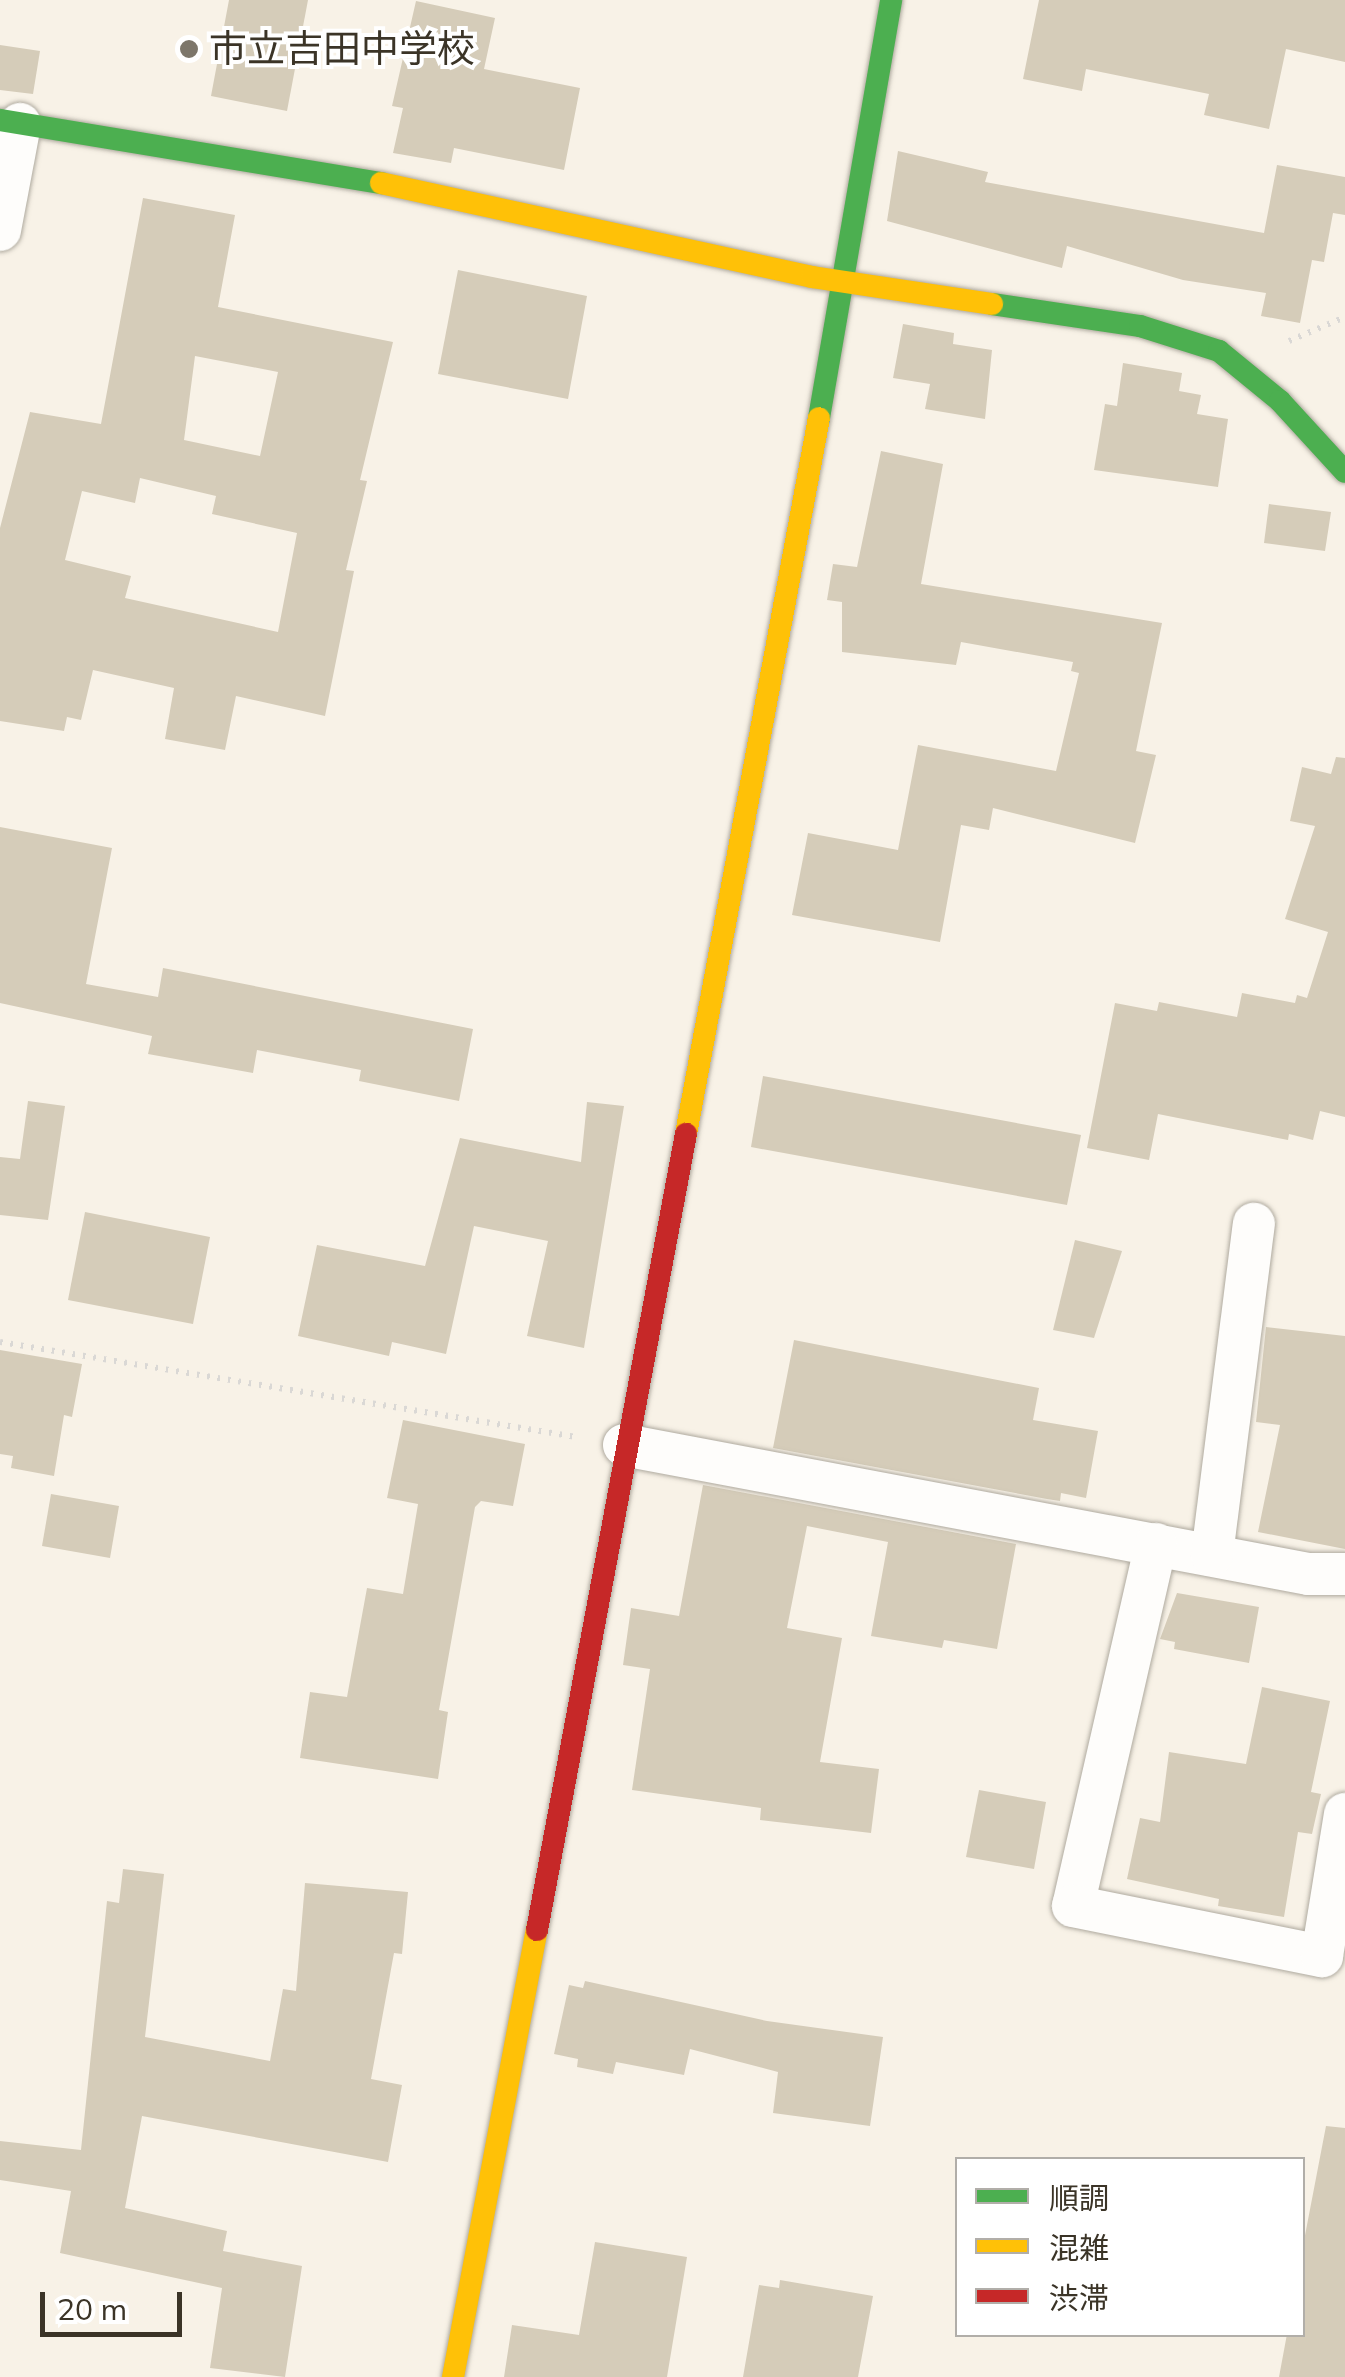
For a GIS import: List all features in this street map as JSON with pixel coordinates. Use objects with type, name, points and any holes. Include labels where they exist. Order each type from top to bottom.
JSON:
[{"type":"street","points":[[453,2377],[624,1445],[845,282],[890,0]]},
{"type":"street","points":[[0,230],[10,122],[472,198],[845,282],[1140,326],[1219,350],[1280,401],[1345,472]]},
{"type":"street","points":[[1212,1555],[1254,1224]]},
{"type":"street","points":[[624,1445],[1309,1574],[1345,1574]]},
{"type":"street","points":[[1156,1544],[1074,1906],[1322,1956],[1345,1814]]},
{"type":"path","points":[[0,1342],[624,1445]]},
{"type":"building","points":[[229,0],[308,0],[287,111],[211,96]]},
{"type":"building","points":[[1039,0],[1345,0],[1345,62],[1286,49],[1269,129],[1204,115],[1209,94],[1086,69],[1082,91],[1023,79]]},
{"type":"building","points":[[416,1],[495,18],[484,69],[580,88],[564,170],[454,148],[451,163],[393,153],[403,108],[392,106]]},
{"type":"building","points":[[0,45],[40,51],[33,94],[0,90]]},
{"type":"building","points":[[898,151],[988,172],[985,182],[1264,233],[1277,165],[1345,177],[1345,215],[1333,213],[1324,262],[1312,260],[1300,323],[1261,316],[1266,293],[1183,280],[1067,246],[1062,268],[887,221]]},
{"type":"building","points":[[143,198],[235,215],[218,307],[393,342],[360,480],[367,481],[346,570],[354,571],[325,716],[236,696],[225,750],[165,739],[174,688],[93,670],[81,720],[67,717],[64,731],[0,721],[0,528],[30,412],[101,424]],"holes":[[[195,356],[278,372],[260,456],[184,440]],[[140,478],[216,496],[212,514],[297,533],[278,632],[125,598],[131,576],[65,560],[82,491],[135,503]]]},
{"type":"building","points":[[458,270],[587,296],[568,399],[438,374]]},
{"type":"building","points":[[903,324],[954,333],[953,344],[992,350],[985,419],[925,409],[930,384],[893,378]]},
{"type":"building","points":[[1123,363],[1182,373],[1179,391],[1201,395],[1197,414],[1228,419],[1218,487],[1094,470],[1105,404],[1117,406]]},
{"type":"building","points":[[881,451],[943,464],[921,584],[1162,623],[1136,751],[1156,755],[1135,843],[993,808],[989,830],[961,825],[940,942],[792,915],[808,833],[898,850],[918,745],[1056,771],[1079,673],[1071,671],[1073,662],[961,642],[956,665],[842,652],[842,602],[827,600],[833,564],[857,567]]},
{"type":"building","points":[[1269,504],[1331,512],[1325,551],[1264,543]]},
{"type":"building","points":[[1336,757],[1345,758],[1345,1117],[1320,1111],[1313,1140],[1289,1134],[1288,1140],[1158,1114],[1149,1160],[1087,1148],[1115,1003],[1157,1011],[1159,1002],[1237,1017],[1242,993],[1295,1003],[1297,995],[1307,998],[1328,932],[1285,919],[1315,826],[1290,821],[1302,767],[1331,774]]},
{"type":"building","points":[[0,827],[112,848],[86,984],[158,997],[163,968],[473,1029],[459,1101],[359,1081],[361,1070],[257,1050],[253,1073],[148,1054],[152,1036],[0,1003]]},
{"type":"building","points":[[763,1076],[1081,1135],[1067,1205],[751,1147]]},
{"type":"building","points":[[28,1101],[65,1106],[48,1220],[0,1215],[0,1157],[20,1159]]},
{"type":"building","points":[[587,1102],[624,1106],[584,1348],[527,1336],[548,1241],[474,1226],[446,1354],[392,1342],[389,1356],[298,1336],[317,1245],[425,1266],[460,1138],[581,1162]]},
{"type":"building","points":[[85,1212],[210,1237],[193,1324],[68,1300]]},
{"type":"building","points":[[1075,1240],[1122,1251],[1094,1338],[1053,1330]]},
{"type":"building","points":[[1266,1327],[1345,1336],[1345,1549],[1258,1532],[1280,1425],[1256,1422]]},
{"type":"building","points":[[794,1340],[1039,1388],[1033,1420],[1098,1431],[1086,1498],[1061,1493],[1060,1501],[1047,1499],[773,1448]]},
{"type":"building","points":[[0,1350],[82,1364],[72,1417],[64,1415],[54,1476],[11,1468],[13,1456],[0,1454]]},
{"type":"building","points":[[403,1420],[525,1444],[513,1506],[481,1501],[475,1507],[439,1710],[448,1712],[438,1779],[300,1758],[310,1692],[347,1697],[367,1588],[403,1594],[418,1504],[387,1498]]},
{"type":"building","points":[[703,1485],[1016,1544],[997,1649],[944,1640],[942,1648],[871,1636],[888,1542],[807,1526],[787,1628],[842,1638],[820,1762],[879,1769],[871,1833],[760,1820],[761,1808],[632,1790],[650,1669],[623,1665],[631,1608],[679,1616]]},
{"type":"building","points":[[51,1494],[119,1506],[110,1558],[42,1546]]},
{"type":"building","points":[[1177,1593],[1259,1607],[1249,1663],[1174,1649],[1175,1642],[1160,1639]]},
{"type":"building","points":[[1262,1687],[1330,1701],[1311,1792],[1321,1794],[1312,1834],[1298,1832],[1284,1917],[1218,1906],[1219,1899],[1127,1879],[1140,1818],[1160,1822],[1169,1752],[1246,1764]]},
{"type":"building","points":[[979,1790],[1046,1802],[1034,1869],[966,1857]]},
{"type":"building","points":[[123,1869],[164,1874],[145,2037],[270,2061],[283,1989],[296,1991],[305,1883],[408,1892],[402,1954],[394,1953],[371,2079],[402,2085],[388,2162],[142,2116],[125,2208],[227,2231],[223,2251],[302,2266],[285,2377],[210,2368],[222,2288],[60,2253],[71,2191],[0,2180],[0,2141],[81,2150],[107,1901],[119,1903]]},
{"type":"building","points":[[585,1981],[767,2021],[883,2037],[870,2126],[773,2113],[778,2072],[690,2049],[684,2075],[616,2062],[613,2074],[577,2067],[578,2059],[554,2054],[569,1985],[583,1988]]},
{"type":"building","points":[[1326,2126],[1345,2128],[1345,2377],[1279,2377],[1286,2337],[1305,2337],[1305,2235]]},
{"type":"building","points":[[595,2242],[687,2257],[667,2377],[504,2377],[512,2325],[579,2335]]},
{"type":"building","points":[[780,2280],[873,2296],[858,2377],[743,2377],[759,2285],[779,2288]]},
{"type":"traffic: fast","points":[[819,418],[891,0]]},
{"type":"traffic: fast","points":[[0,120],[381,183]]},
{"type":"traffic: fast","points":[[992,304],[1140,326],[1219,351],[1280,401],[1345,472]]},
{"type":"traffic: slow","points":[[381,183],[812,277],[992,304]]},
{"type":"traffic: slow","points":[[686,1134],[819,418]]},
{"type":"traffic: slow","points":[[453,2377],[537,1930]]},
{"type":"traffic: jam","points":[[537,1930],[686,1134]]},
{"type":"place","name":"市立吉田中学校","points":[[189,49]]}]
